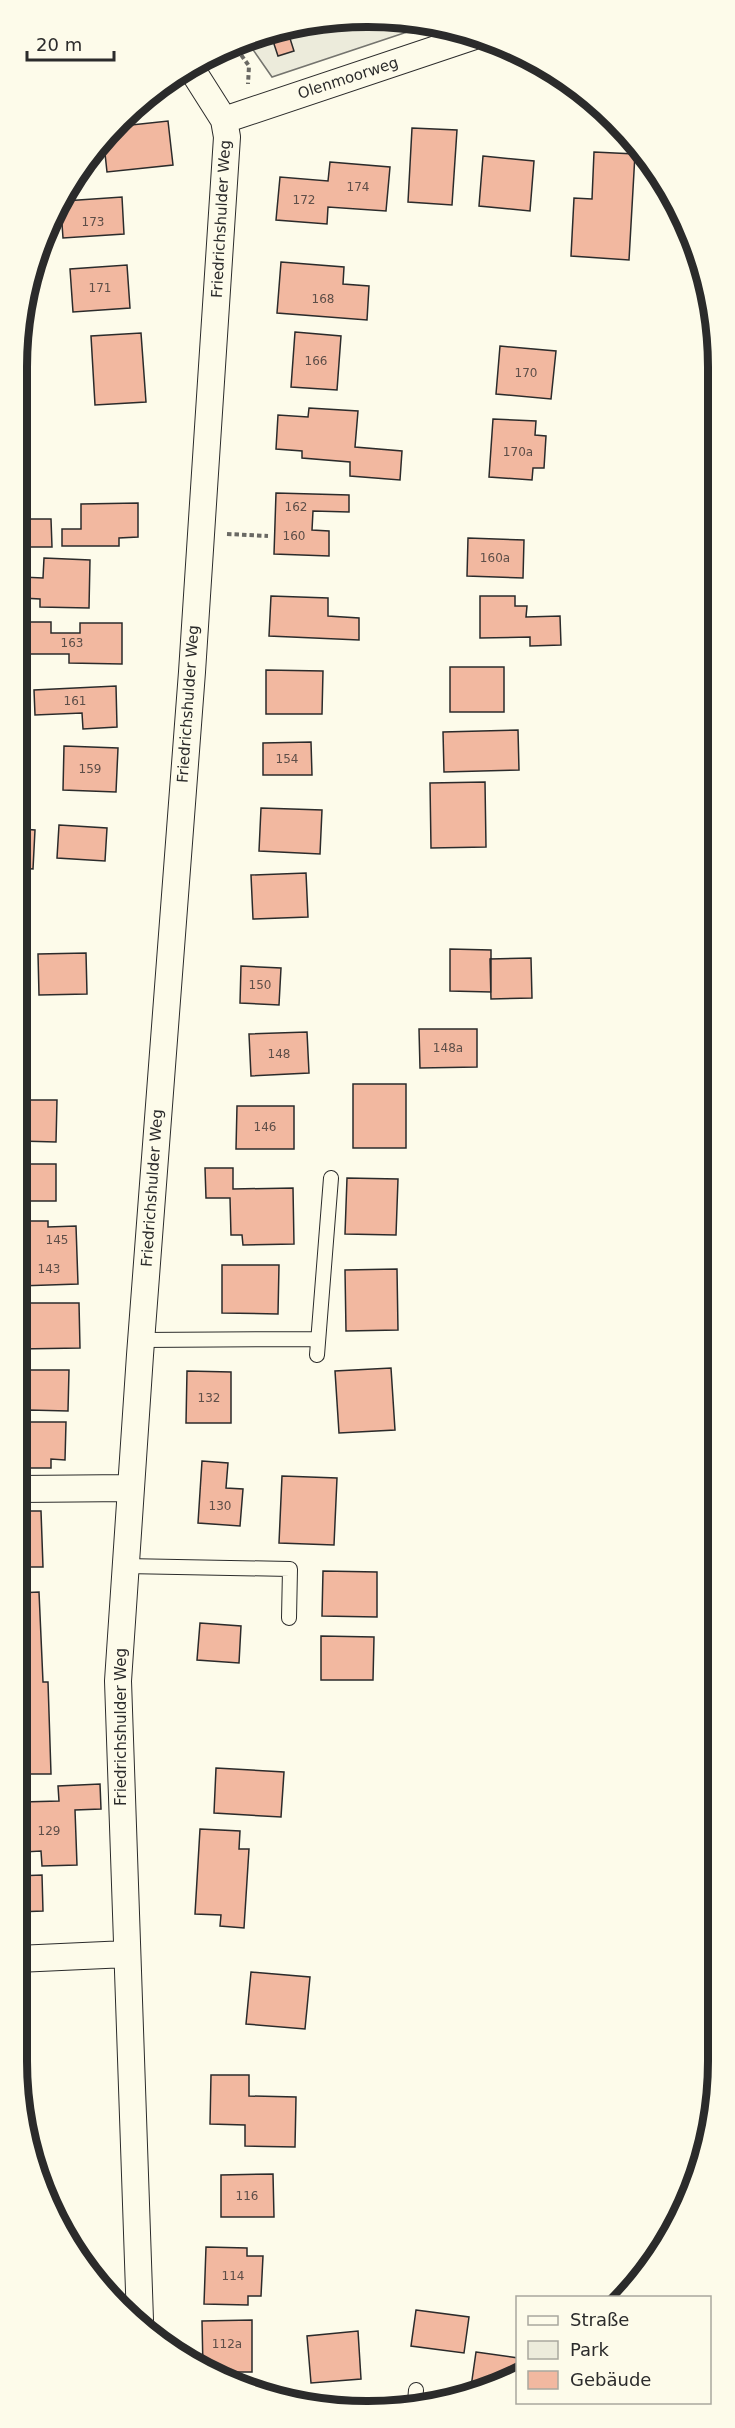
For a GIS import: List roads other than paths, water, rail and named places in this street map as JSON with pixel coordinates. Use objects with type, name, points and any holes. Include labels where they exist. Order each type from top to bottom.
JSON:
[{"type":"street","name":"Olenmoorweg","points":[[224,120],[461,41]]},
{"type":"street","name":"Friedrichshulder Weg","points":[[140,2314],[118,1681],[222,239],[227,137],[224,120],[195,74]]},
{"type":"street","points":[[27,1489],[131,1488]]},
{"type":"street","points":[[27,1959],[127,1954]]},
{"type":"lane","points":[[317,1355],[331,1178]]},
{"type":"lane","points":[[141,1340],[318,1339]]},
{"type":"lane","points":[[126,1566],[290,1569],[289,1618]]}]
